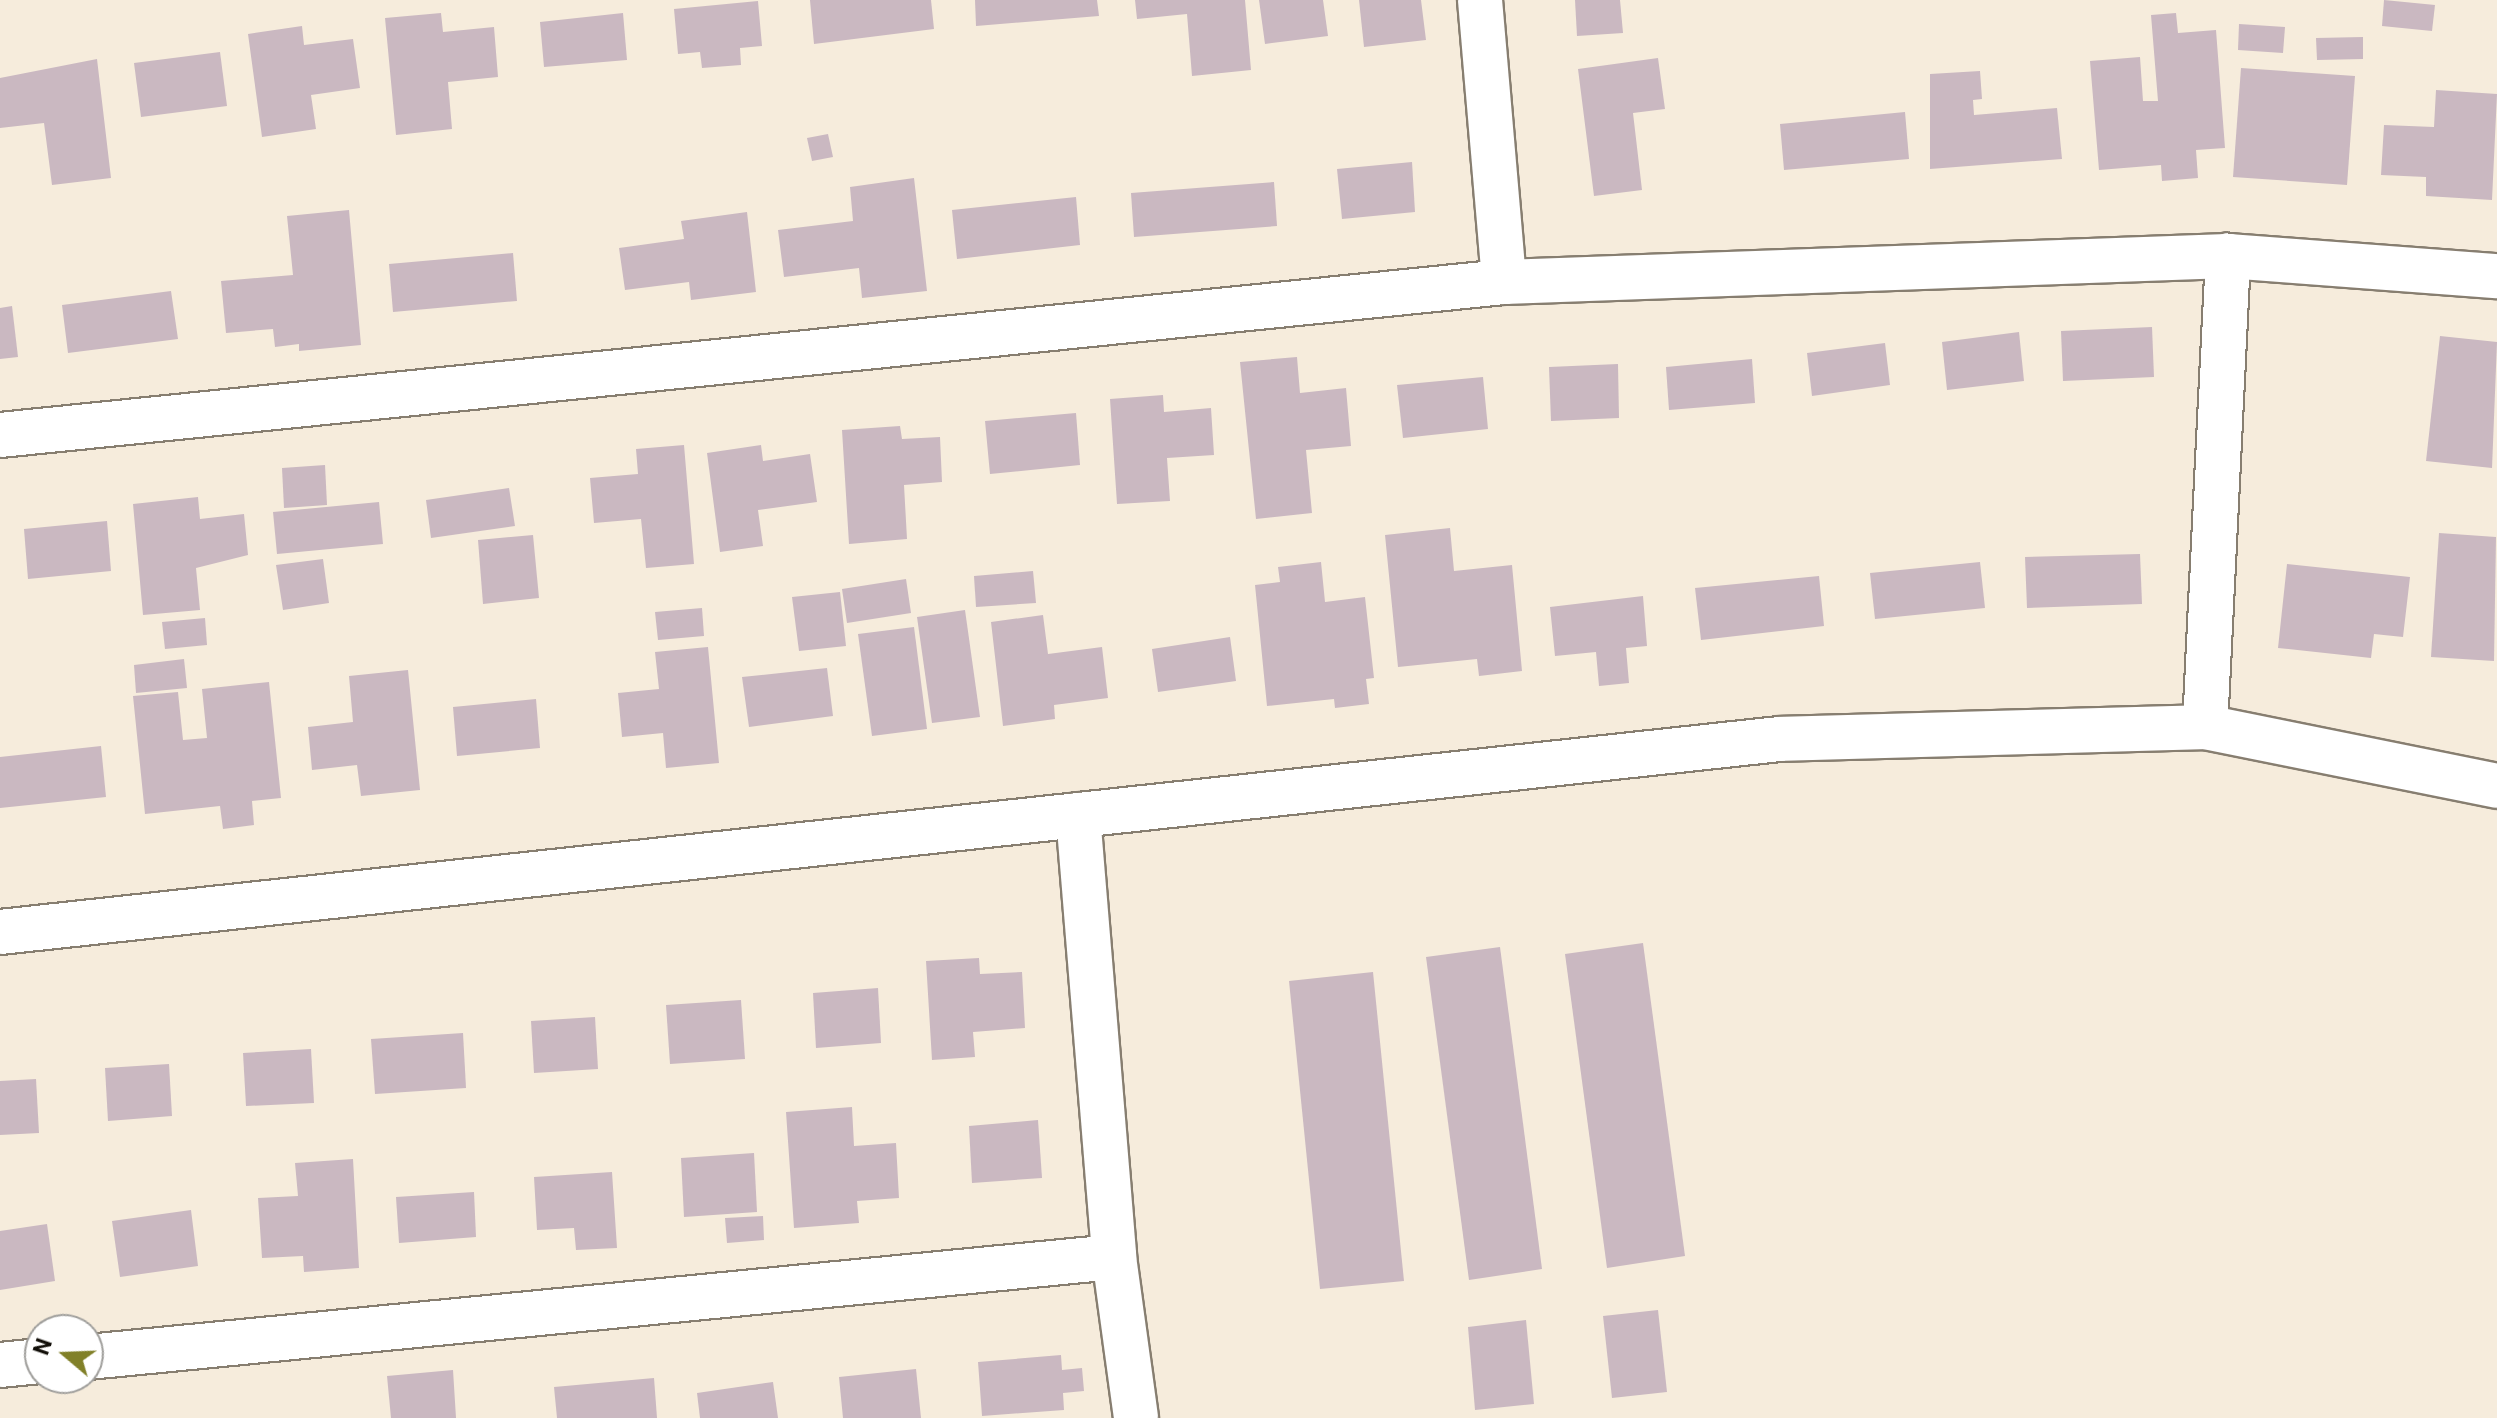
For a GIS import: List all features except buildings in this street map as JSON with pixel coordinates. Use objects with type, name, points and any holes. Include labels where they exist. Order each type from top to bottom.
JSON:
[{"type":"street","points":[[1480,0],[1504,282]]},
{"type":"street","points":[[2205,727],[2228,256]]},
{"type":"street","points":[[0,435],[1504,282],[2228,256],[2497,276]]},
{"type":"street","points":[[0,932],[1780,739],[2205,727],[2497,786]]},
{"type":"street","points":[[1078,815],[1114,1257],[1136,1418]]},
{"type":"street","points":[[104,1355],[1114,1257]]},
{"type":"street","points":[[0,1365],[24,1363]]}]
